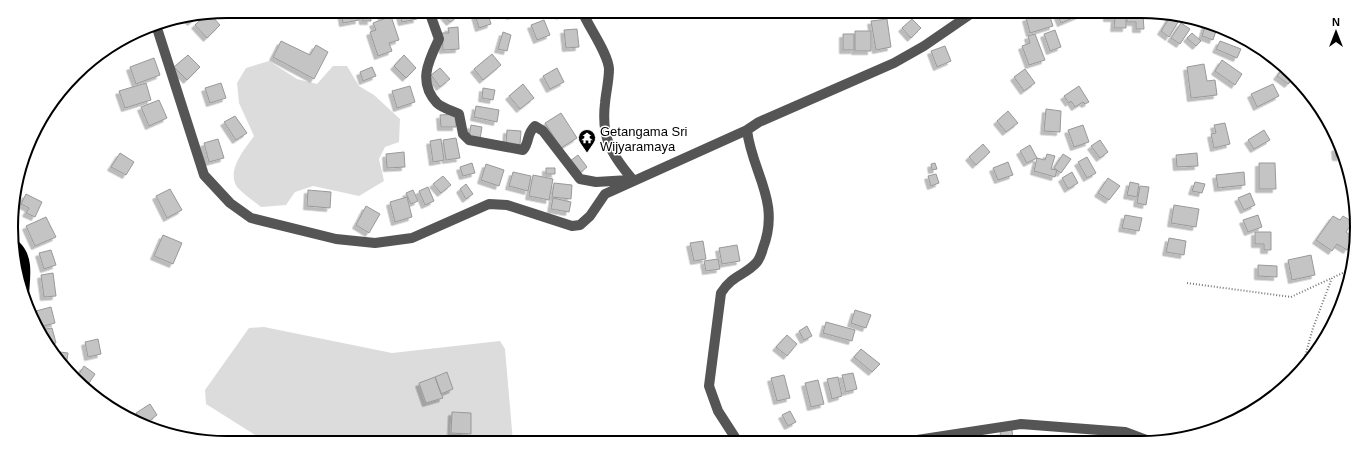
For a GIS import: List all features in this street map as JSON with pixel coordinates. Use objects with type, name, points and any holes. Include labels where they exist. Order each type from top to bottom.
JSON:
[{"type":"main road","points":[[20,252],[23,257],[26,269],[25,281]]},
{"type":"street","points":[[432,18],[439,39],[426,65],[427,88],[438,104],[459,114],[463,134],[469,140],[523,150],[526,146],[529,131],[535,126],[543,131],[580,179],[596,182],[633,180]]},
{"type":"street","points":[[585,18],[590,30],[606,55],[609,70],[604,109],[606,134],[610,150],[633,180]]},
{"type":"street","points":[[158,30],[204,175],[230,203],[252,218],[336,239],[375,242],[412,238],[489,204],[507,205],[572,226],[580,225],[590,216],[605,194],[633,180],[747,130],[759,122],[894,63],[924,46],[965,18]]},
{"type":"street","points":[[734,436],[718,411],[709,386],[721,293],[727,283],[758,261],[767,238],[769,213],[767,194],[749,144],[747,130]]},
{"type":"street","points":[[943,436],[1021,424],[1107,430],[1125,432],[1136,436]]},
{"type":"street","points":[[1107,430],[1117,436]]},
{"type":"path","points":[[1187,283],[1291,297],[1345,272]]},
{"type":"path","points":[[1305,356],[1313,328],[1332,278]]},
{"type":"shaded area","points":[[269,61],[297,79],[317,84],[333,66],[347,66],[359,86],[374,95],[400,119],[399,142],[385,147],[379,159],[384,181],[359,196],[313,186],[295,192],[286,205],[261,207],[239,190],[234,180],[235,167],[242,153],[254,136],[239,103],[237,83],[246,68]]},
{"type":"shaded area","points":[[264,327],[392,353],[500,341],[505,349],[512,436],[257,436],[206,404],[205,390],[249,328]]},
{"type":"building","points":[[214,18],[220,25],[207,38],[195,25],[201,20]]},
{"type":"building","points":[[342,18],[359,18],[359,20],[343,23]]},
{"type":"building","points":[[363,18],[371,18],[371,21],[363,21]]},
{"type":"building","points":[[386,18],[392,18],[399,40],[389,43],[392,51],[378,56],[370,32],[376,30],[373,23]]},
{"type":"building","points":[[401,18],[417,18],[417,19],[402,22]]},
{"type":"building","points":[[446,18],[455,18],[450,22]]},
{"type":"building","points":[[476,18],[489,18],[491,24],[479,28]]},
{"type":"building","points":[[1026,18],[1050,18],[1053,26],[1030,33]]},
{"type":"building","points":[[1059,18],[1073,18],[1061,23]]},
{"type":"building","points":[[1115,18],[1126,18],[1126,28],[1114,28]]},
{"type":"building","points":[[1127,18],[1143,18],[1144,29],[1136,29],[1136,22],[1127,22]]},
{"type":"building","points":[[887,19],[891,47],[876,50],[871,21]]},
{"type":"building","points":[[912,19],[921,28],[911,38],[902,28]]},
{"type":"building","points":[[544,20],[550,35],[537,40],[531,25]]},
{"type":"building","points":[[1168,20],[1178,21],[1169,37],[1161,31]]},
{"type":"building","points":[[1181,23],[1190,29],[1180,44],[1171,38]]},
{"type":"building","points":[[458,27],[459,49],[443,50],[442,33],[449,33],[448,28]]},
{"type":"building","points":[[1204,28],[1216,32],[1213,40],[1202,36]]},
{"type":"building","points":[[577,29],[579,47],[566,48],[564,30]]},
{"type":"building","points":[[1055,30],[1061,47],[1050,51],[1044,34]]},
{"type":"building","points":[[855,31],[871,31],[871,51],[855,51]]},
{"type":"building","points":[[503,32],[511,35],[507,51],[498,49]]},
{"type":"building","points":[[1192,33],[1201,41],[1196,46],[1187,38]]},
{"type":"building","points":[[843,34],[854,34],[854,50],[843,50]]},
{"type":"building","points":[[1035,34],[1045,60],[1029,65],[1022,46],[1030,43],[1028,36]]},
{"type":"building","points":[[281,41],[310,55],[316,45],[328,52],[314,79],[273,57]]},
{"type":"building","points":[[1220,41],[1241,49],[1237,58],[1216,49]]},
{"type":"building","points":[[945,46],[951,61],[937,67],[931,51]]},
{"type":"building","points":[[492,54],[501,65],[483,80],[474,69]]},
{"type":"building","points":[[188,55],[200,67],[187,80],[174,67]]},
{"type":"building","points":[[404,55],[416,68],[406,78],[394,66]]},
{"type":"building","points":[[154,58],[160,75],[136,84],[130,67]]},
{"type":"building","points":[[1222,60],[1242,74],[1235,85],[1215,71]]},
{"type":"building","points":[[1204,64],[1207,81],[1215,80],[1217,95],[1191,98],[1187,67]]},
{"type":"building","points":[[372,67],[376,76],[363,81],[360,72]]},
{"type":"building","points":[[440,68],[450,79],[440,87],[431,75]]},
{"type":"building","points":[[557,68],[564,82],[550,89],[543,76]]},
{"type":"building","points":[[1025,69],[1035,83],[1024,91],[1014,77]]},
{"type":"building","points":[[1280,71],[1291,81],[1288,84],[1277,76]]},
{"type":"building","points":[[146,83],[151,100],[125,108],[119,91]]},
{"type":"building","points":[[221,83],[226,98],[210,103],[205,88]]},
{"type":"building","points":[[523,84],[534,98],[520,109],[509,96]]},
{"type":"building","points":[[1273,84],[1279,96],[1257,107],[1251,94]]},
{"type":"building","points":[[410,86],[415,102],[397,108],[392,91]]},
{"type":"building","points":[[1079,86],[1089,102],[1085,104],[1083,102],[1075,107],[1071,101],[1069,103],[1064,96]]},
{"type":"building","points":[[483,88],[495,90],[493,100],[482,98]]},
{"type":"building","points":[[159,100],[167,118],[149,126],[141,107]]},
{"type":"building","points":[[476,106],[499,110],[497,122],[474,117]]},
{"type":"building","points":[[1046,109],[1061,111],[1060,132],[1044,131]]},
{"type":"building","points":[[1008,111],[1018,123],[1006,132],[997,121]]},
{"type":"building","points":[[561,113],[577,138],[561,148],[545,123]]},
{"type":"building","points":[[456,114],[456,127],[441,127],[440,115]]},
{"type":"building","points":[[235,116],[247,133],[236,140],[224,122]]},
{"type":"building","points":[[1225,123],[1230,144],[1214,148],[1211,134],[1216,133],[1214,125]]},
{"type":"building","points":[[471,125],[482,127],[480,139],[469,137]]},
{"type":"building","points":[[1083,125],[1089,142],[1074,147],[1068,130]]},
{"type":"building","points":[[507,130],[521,131],[520,145],[506,144]]},
{"type":"building","points":[[1264,130],[1270,140],[1254,149],[1248,140]]},
{"type":"building","points":[[456,138],[460,158],[446,160],[443,140]]},
{"type":"building","points":[[218,139],[224,158],[209,162],[204,143]]},
{"type":"building","points":[[441,139],[444,160],[433,162],[430,141]]},
{"type":"building","points":[[1100,140],[1108,152],[1100,158],[1091,146]]},
{"type":"building","points":[[983,144],[990,152],[976,165],[969,157]]},
{"type":"building","points":[[1030,145],[1037,158],[1027,163],[1020,151]]},
{"type":"building","points":[[404,152],[405,167],[387,168],[386,154]]},
{"type":"building","points":[[120,153],[134,162],[126,175],[111,167]]},
{"type":"building","points":[[1197,153],[1198,166],[1177,167],[1176,155]]},
{"type":"building","points":[[1047,154],[1055,156],[1051,169],[1057,170],[1055,177],[1034,171],[1037,158],[1045,160]]},
{"type":"building","points":[[1063,154],[1071,159],[1061,173],[1054,168]]},
{"type":"building","points":[[578,155],[587,167],[580,173],[570,161]]},
{"type":"building","points":[[1087,157],[1096,173],[1087,178],[1078,162]]},
{"type":"building","points":[[1008,162],[1013,175],[998,180],[993,168]]},
{"type":"building","points":[[472,163],[475,173],[463,176],[460,167]]},
{"type":"building","points":[[935,163],[937,169],[932,170],[931,164]]},
{"type":"building","points":[[1259,163],[1275,163],[1276,189],[1259,189]]},
{"type":"building","points":[[486,164],[504,170],[499,186],[481,180]]},
{"type":"building","points":[[546,168],[555,168],[555,174],[546,174]]},
{"type":"building","points":[[513,172],[531,176],[528,191],[509,186]]},
{"type":"building","points":[[1072,172],[1078,183],[1068,189],[1062,178]]},
{"type":"building","points":[[1244,172],[1245,185],[1218,188],[1216,175]]},
{"type":"building","points":[[936,174],[939,183],[931,186],[928,176]]},
{"type":"building","points":[[533,175],[553,179],[549,200],[529,196]]},
{"type":"building","points":[[443,176],[451,185],[441,193],[433,184]]},
{"type":"building","points":[[1108,178],[1120,186],[1109,200],[1098,193]]},
{"type":"building","points":[[1130,182],[1139,184],[1137,197],[1127,195]]},
{"type":"building","points":[[1195,182],[1205,184],[1202,193],[1192,191]]},
{"type":"building","points":[[554,183],[572,185],[571,199],[552,197]]},
{"type":"building","points":[[466,184],[473,194],[466,199],[460,189]]},
{"type":"building","points":[[1140,186],[1149,187],[1146,205],[1137,203]]},
{"type":"building","points":[[428,187],[434,201],[425,205],[419,191]]},
{"type":"building","points":[[170,189],[182,210],[167,218],[156,196]]},
{"type":"building","points":[[308,190],[331,192],[330,208],[307,206]]},
{"type":"building","points":[[413,190],[418,201],[411,204],[406,193]]},
{"type":"building","points":[[1250,193],[1255,205],[1244,210],[1238,198]]},
{"type":"building","points":[[26,194],[42,202],[35,217],[26,213],[29,208],[21,204]]},
{"type":"building","points":[[407,197],[412,217],[395,222],[390,202]]},
{"type":"building","points":[[553,198],[571,202],[569,212],[551,209]]},
{"type":"building","points":[[1174,205],[1199,209],[1196,227],[1171,223]]},
{"type":"building","points":[[366,206],[380,214],[369,233],[356,225]]},
{"type":"building","points":[[1125,215],[1142,218],[1139,231],[1122,228]]},
{"type":"building","points":[[1258,215],[1262,227],[1248,232],[1243,220]]},
{"type":"building","points":[[1333,216],[1340,220],[1343,216],[1350,220],[1350,226],[1346,232],[1350,235],[1349,247],[1347,250],[1337,244],[1332,251],[1316,240]]},
{"type":"building","points":[[46,217],[56,237],[35,246],[26,226]]},
{"type":"building","points":[[1255,232],[1271,232],[1271,250],[1264,250],[1264,244],[1255,244]]},
{"type":"building","points":[[163,235],[182,243],[173,264],[154,256]]},
{"type":"building","points":[[1169,238],[1186,241],[1184,255],[1166,252]]},
{"type":"building","points":[[703,241],[706,259],[694,261],[690,243]]},
{"type":"building","points":[[737,245],[740,261],[722,264],[719,248]]},
{"type":"building","points":[[51,250],[56,265],[44,269],[39,253]]},
{"type":"building","points":[[1311,255],[1315,275],[1292,280],[1288,260]]},
{"type":"building","points":[[718,259],[720,269],[706,271],[704,261]]},
{"type":"building","points":[[1258,265],[1277,266],[1277,277],[1258,276]]},
{"type":"building","points":[[53,273],[56,296],[44,297],[41,275]]},
{"type":"building","points":[[51,307],[55,323],[43,326],[36,311]]},
{"type":"building","points":[[855,310],[871,315],[866,328],[851,323]]},
{"type":"building","points":[[826,322],[855,330],[852,341],[823,333]]},
{"type":"building","points":[[807,326],[812,336],[804,340],[799,331]]},
{"type":"building","points":[[52,328],[56,343],[53,344],[45,329]]},
{"type":"building","points":[[787,335],[797,344],[787,356],[776,347]]},
{"type":"building","points":[[98,339],[101,354],[88,357],[85,342]]},
{"type":"building","points":[[861,349],[880,364],[872,372],[854,357]]},
{"type":"building","points":[[60,352],[68,353],[67,361]]},
{"type":"building","points":[[84,366],[95,374],[89,384],[79,375]]},
{"type":"building","points":[[447,372],[453,389],[441,394],[435,377]]},
{"type":"building","points":[[853,373],[857,389],[846,392],[842,375]]},
{"type":"building","points":[[784,375],[790,398],[777,401],[771,378]]},
{"type":"building","points":[[435,377],[443,398],[426,403],[419,383]]},
{"type":"building","points":[[838,377],[842,396],[832,399],[827,379]]},
{"type":"building","points":[[818,380],[824,404],[811,407],[805,383]]},
{"type":"building","points":[[150,404],[157,415],[149,421],[136,413]]},
{"type":"building","points":[[790,411],[796,422],[788,426],[782,415]]},
{"type":"building","points":[[452,412],[471,413],[471,434],[451,433]]},
{"type":"building","points":[[1012,430],[1013,436],[1001,436],[1000,432]]},
{"type":"place","name":"Getangama Sri Wijyaramaya","points":[[587,153]]}]
